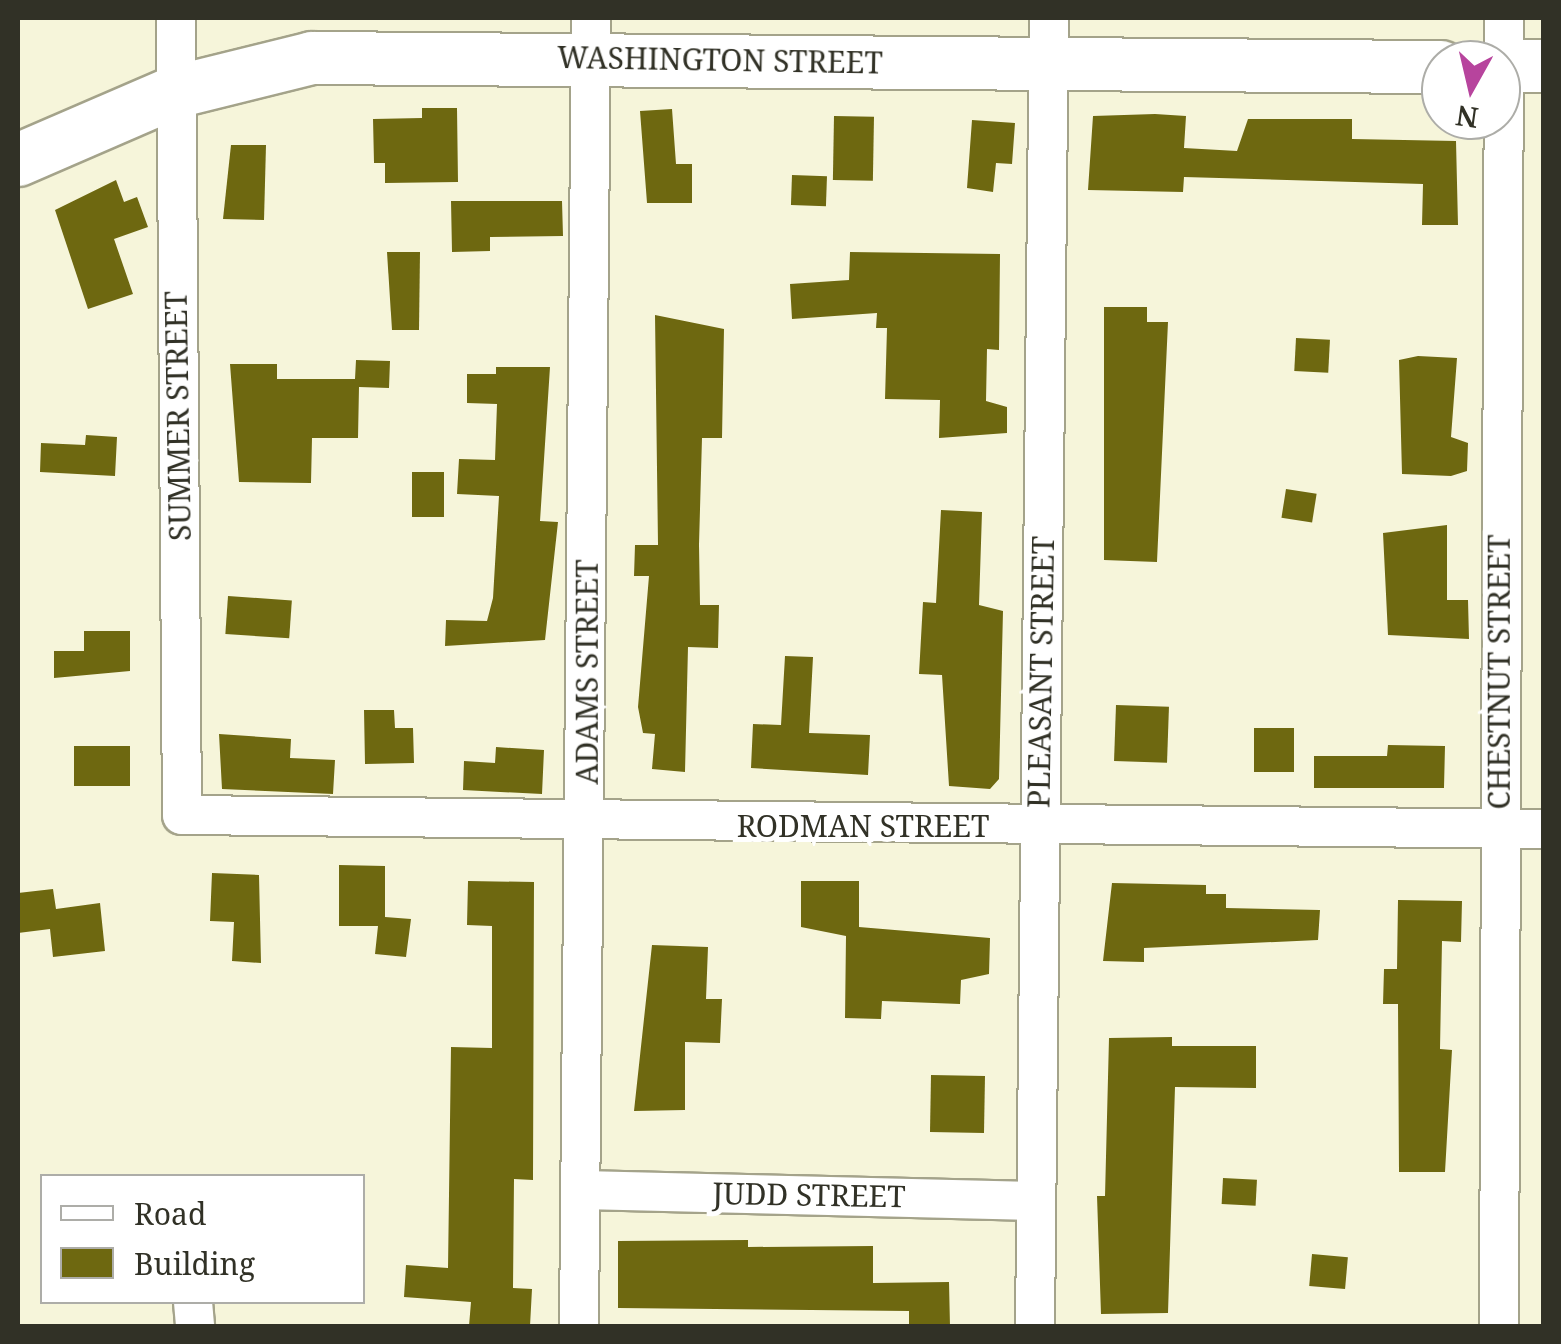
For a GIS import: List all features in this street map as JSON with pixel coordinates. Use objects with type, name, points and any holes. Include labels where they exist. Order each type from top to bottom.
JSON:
[{"type":"main road","name":"WASHINGTON STREET","points":[[18,160],[175,92],[312,58],[590,38],[1048,41],[1421,65]]},
{"type":"street","name":"SUMMER STREET","points":[[176,18],[182,816]]},
{"type":"street","name":"ADAMS STREET","points":[[580,1326],[590,38]]},
{"type":"street","name":"PLEASANT STREET","points":[[1035,1326],[1048,41]]},
{"type":"street","name":"CHESTNUT STREET","points":[[1499,1326],[1498,828],[1511,140]]},
{"type":"street","name":"RODMAN STREET","points":[[182,816],[586,825],[1544,828]]},
{"type":"street","name":"JUDD STREET","points":[[581,1190],[1036,1201]]},
{"type":"building","points":[[422,108],[457,108],[458,182],[385,183],[385,163],[374,163],[373,119],[422,118]]},
{"type":"building","points":[[672,109],[676,164],[692,164],[692,203],[647,203],[640,111]]},
{"type":"building","points":[[834,116],[874,117],[873,181],[833,180]]},
{"type":"building","points":[[1093,116],[1186,116],[1184,148],[1237,151],[1248,119],[1352,119],[1352,139],[1456,141],[1458,225],[1422,225],[1423,184],[1184,177],[1183,192],[1088,190]]},
{"type":"building","points":[[972,120],[1015,123],[1012,164],[996,163],[993,192],[967,188]]},
{"type":"building","points":[[231,145],[266,145],[264,220],[223,219]]},
{"type":"building","points":[[792,175],[827,176],[826,206],[791,205]]},
{"type":"building","points":[[116,180],[124,202],[137,197],[148,227],[114,239],[133,294],[88,309],[55,210]]},
{"type":"building","points":[[451,201],[562,201],[563,236],[490,237],[490,251],[452,252]]},
{"type":"building","points":[[387,252],[420,252],[419,330],[392,330]]},
{"type":"building","points":[[850,252],[1000,254],[999,350],[987,349],[986,401],[1007,407],[1007,433],[939,438],[940,400],[885,399],[887,328],[876,328],[877,313],[792,319],[790,284],[849,280]]},
{"type":"building","points":[[1104,307],[1147,307],[1147,322],[1168,322],[1157,562],[1104,560]]},
{"type":"building","points":[[655,315],[724,329],[722,438],[702,438],[699,545],[700,605],[719,605],[718,648],[688,647],[685,772],[652,769],[655,734],[643,733],[638,707],[649,576],[634,576],[635,545],[658,545]]},
{"type":"building","points":[[1296,338],[1330,340],[1328,373],[1294,371]]},
{"type":"building","points":[[1418,356],[1457,358],[1451,437],[1468,443],[1467,471],[1451,476],[1402,474],[1399,360]]},
{"type":"building","points":[[356,360],[390,361],[389,388],[359,387],[358,438],[312,438],[311,483],[239,482],[230,364],[277,364],[277,379],[355,379]]},
{"type":"building","points":[[496,367],[550,367],[540,521],[558,522],[545,640],[445,646],[446,620],[487,621],[493,598],[499,496],[457,494],[459,459],[495,460],[497,404],[467,403],[467,374],[496,374]]},
{"type":"building","points":[[86,435],[117,437],[115,476],[40,472],[41,443],[85,445]]},
{"type":"building","points":[[412,472],[444,472],[444,517],[412,517]]},
{"type":"building","points":[[1286,489],[1317,494],[1312,522],[1281,518]]},
{"type":"building","points":[[941,510],[982,512],[979,605],[1003,611],[999,779],[990,789],[949,786],[942,675],[919,674],[923,602],[936,603]]},
{"type":"building","points":[[1447,525],[1447,600],[1468,600],[1469,639],[1388,635],[1383,533]]},
{"type":"building","points":[[228,596],[292,600],[289,638],[225,634]]},
{"type":"building","points":[[84,631],[130,631],[130,671],[54,678],[54,651],[84,651]]},
{"type":"building","points":[[785,656],[813,657],[809,733],[870,735],[868,775],[751,768],[753,724],[781,725]]},
{"type":"building","points":[[1116,705],[1169,707],[1167,763],[1114,761]]},
{"type":"building","points":[[364,710],[394,710],[395,728],[413,728],[414,763],[365,764]]},
{"type":"building","points":[[1254,728],[1294,728],[1294,772],[1254,772]]},
{"type":"building","points":[[219,734],[291,739],[290,758],[335,760],[333,794],[222,789]]},
{"type":"building","points":[[1388,745],[1445,746],[1444,788],[1314,788],[1314,756],[1387,756]]},
{"type":"building","points":[[74,746],[130,746],[130,786],[74,786]]},
{"type":"building","points":[[496,747],[544,750],[542,794],[463,790],[464,761],[495,763]]},
{"type":"building","points":[[339,865],[385,866],[385,917],[411,919],[406,957],[375,954],[378,926],[339,926]]},
{"type":"building","points":[[212,873],[259,875],[261,963],[232,961],[234,922],[210,921]]},
{"type":"building","points":[[468,881],[534,882],[533,1180],[514,1179],[513,1288],[532,1289],[530,1326],[469,1326],[471,1302],[404,1297],[406,1265],[448,1268],[451,1047],[492,1048],[492,926],[467,925]]},
{"type":"building","points":[[801,881],[859,881],[859,927],[990,938],[989,974],[961,980],[960,1004],[882,1001],[881,1019],[845,1018],[846,936],[801,927]]},
{"type":"building","points":[[1112,883],[1206,885],[1206,894],[1226,894],[1226,908],[1320,910],[1318,940],[1144,948],[1144,962],[1103,961]]},
{"type":"building","points":[[53,889],[56,909],[100,903],[105,951],[53,957],[50,929],[18,933],[18,893]]},
{"type":"building","points":[[1398,900],[1462,901],[1461,942],[1442,941],[1440,1049],[1452,1050],[1445,1172],[1399,1172],[1398,1004],[1383,1004],[1384,969],[1397,969]]},
{"type":"building","points":[[652,945],[708,947],[706,999],[722,999],[720,1043],[685,1042],[685,1110],[634,1111]]},
{"type":"building","points":[[1172,1037],[1172,1046],[1256,1046],[1256,1088],[1175,1087],[1168,1313],[1101,1314],[1097,1196],[1105,1196],[1109,1038]]},
{"type":"building","points":[[931,1075],[985,1076],[984,1133],[930,1132]]},
{"type":"building","points":[[1223,1178],[1257,1180],[1256,1206],[1222,1204]]},
{"type":"building","points":[[748,1240],[748,1247],[873,1246],[873,1283],[949,1282],[950,1326],[909,1326],[909,1311],[618,1308],[618,1241]]},
{"type":"building","points":[[1312,1254],[1348,1257],[1345,1289],[1309,1286]]}]
